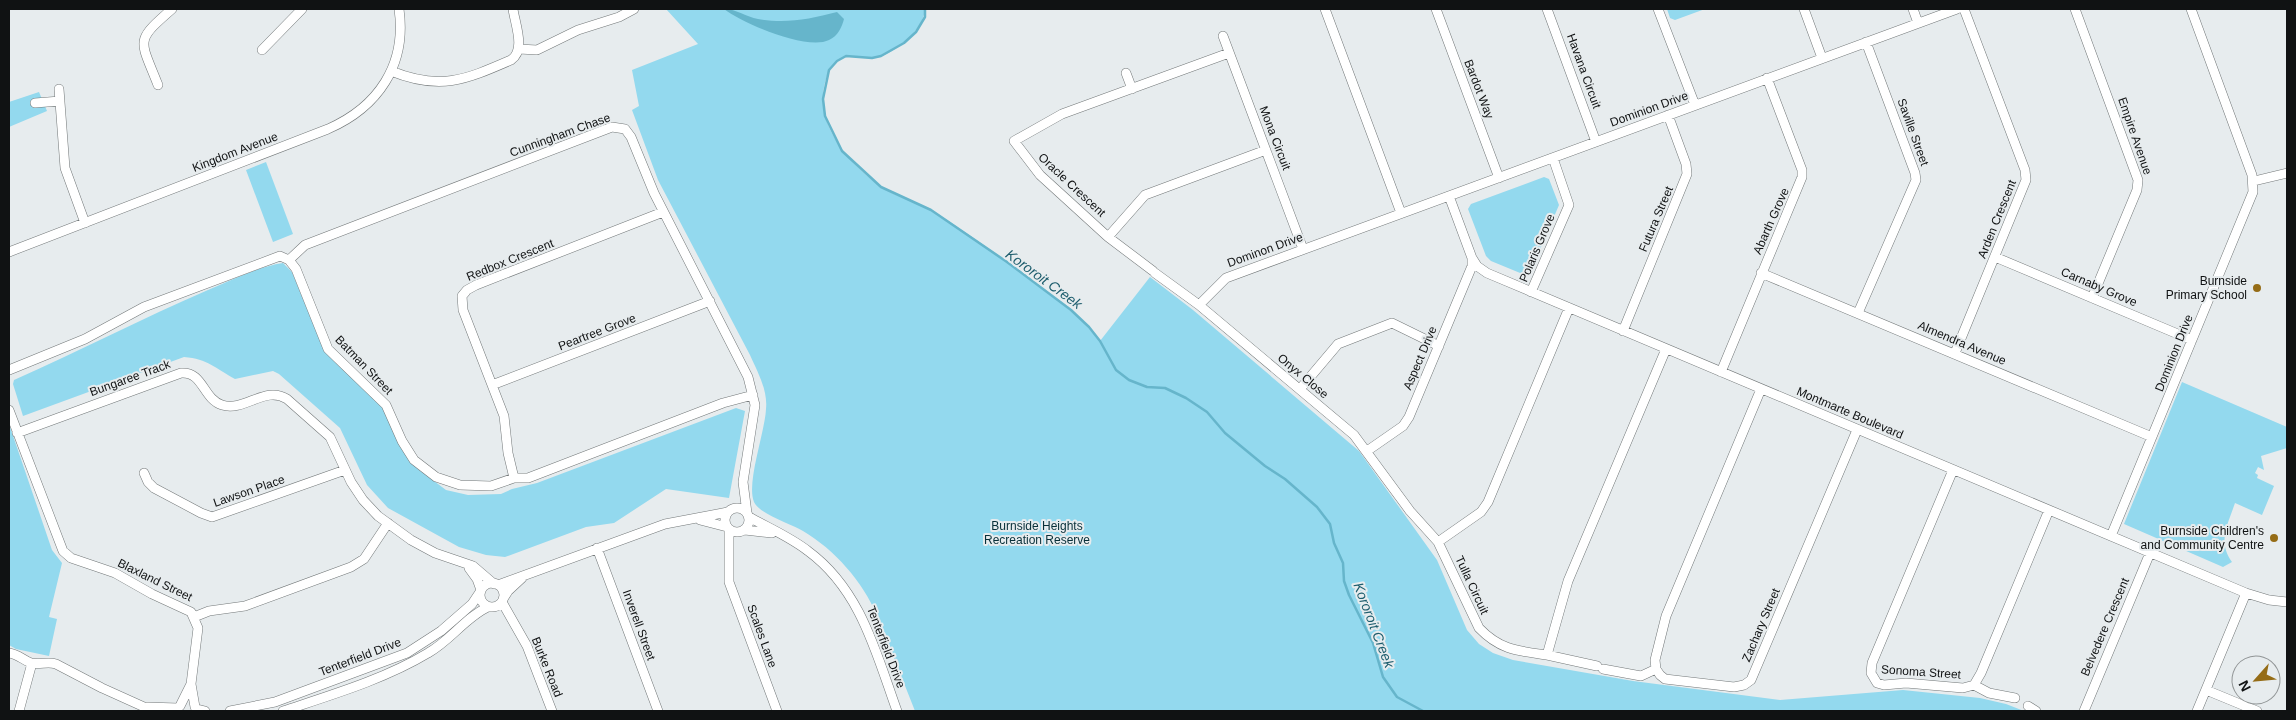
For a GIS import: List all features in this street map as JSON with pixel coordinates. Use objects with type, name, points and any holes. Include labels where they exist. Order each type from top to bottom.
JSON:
[{"type":"street","points":[[158,85],[144,48],[144,39],[148,30],[172,9]]},
{"type":"street","points":[[262,50],[302,9]]},
{"type":"street","name":"Kingdom Avenue","points":[[9,252],[339,124],[368,104],[380,90],[391,71],[399,43],[399,9]]},
{"type":"street","points":[[391,71],[428,82],[454,81],[511,60],[517,55],[519,49],[513,9]]},
{"type":"street","points":[[519,49],[537,50],[578,30],[619,17],[634,9]]},
{"type":"street","points":[[1325,9],[1401,213]]},
{"type":"street","name":"Bardot Way","points":[[1436,9],[1499,178]]},
{"type":"street","name":"Havana Circuit","points":[[1548,9],[1596,142]]},
{"type":"street","points":[[1658,9],[1695,105]]},
{"type":"street","points":[[1804,9],[1822,58]]},
{"type":"street","points":[[1913,9],[1918,23]]},
{"type":"street","name":"Dominion Drive","points":[[1349,232],[1958,9]]},
{"type":"street","name":"Arden Crescent","points":[[1955,353],[2026,185],[2026,175],[1964,9]]},
{"type":"street","name":"Empire Avenue","points":[[2075,9],[2138,180],[2137,190],[2092,298]]},
{"type":"street","points":[[2191,9],[2254,181],[2287,173]]},
{"type":"street","name":"Mona Circuit","points":[[1224,36],[1303,249]]},
{"type":"street","name":"Saville Street","points":[[1858,313],[1916,180],[1866,42]]},
{"type":"street","points":[[1011,131],[1014,141],[1062,114],[1229,53]]},
{"type":"street","points":[[1126,73],[1132,89]]},
{"type":"street","name":"Abarth Grove","points":[[1721,372],[1802,177],[1802,170],[1767,78]]},
{"type":"street","points":[[59,89],[65,168],[86,222]]},
{"type":"street","points":[[35,103],[60,101]]},
{"type":"street","name":"Futura Street","points":[[1623,331],[1687,174],[1686,164],[1668,115]]},
{"type":"street","name":"Cunningham Chase","points":[[289,260],[305,245],[616,126],[625,129],[631,137],[647,179],[663,212],[740,358],[754,395],[754,419],[743,482],[730,510]]},
{"type":"street","name":"Oracle Crescent","points":[[1014,141],[1040,175],[1108,237],[1145,195],[1266,150]]},
{"type":"street","name":"Polaris Grove","points":[[1532,292],[1569,205],[1553,158]]},
{"type":"street","name":"Dominion Drive","points":[[2110,536],[2250,201],[2254,181]]},
{"type":"street","name":"Montmarte Boulevard","points":[[1449,196],[1472,258],[1477,266],[1487,273],[2246,593],[2269,600],[2287,602]]},
{"type":"street","name":"Redbox Crescent","points":[[514,478],[508,453],[506,423],[463,310],[461,299],[464,293],[476,286],[663,212]]},
{"type":"street","name":"Dominon Drive","points":[[1198,305],[1226,278],[1349,232]]},
{"type":"street","name":"Onyx Close","points":[[1108,237],[1198,305],[1354,435],[1416,517]]},
{"type":"street","points":[[9,370],[85,339],[134,312],[153,304],[276,257],[289,260]]},
{"type":"street","name":"Carnaby Grove","points":[[1995,257],[2192,340]]},
{"type":"street","name":"Aspect Drive","points":[[1366,451],[1403,426],[1409,417],[1472,266],[1472,258]]},
{"type":"street","name":"Batman Street","points":[[289,260],[296,269],[328,349],[386,405],[402,442],[414,460],[436,477],[460,485],[492,486],[514,478],[528,478],[723,403],[754,395]]},
{"type":"street","name":"Almendra Avenue","points":[[1761,273],[2152,437]]},
{"type":"street","name":"Peartree Grove","points":[[492,386],[710,302]]},
{"type":"street","points":[[1438,542],[1482,512],[1488,502],[1570,308]]},
{"type":"street","points":[[1300,389],[1338,344],[1392,323],[1439,346]]},
{"type":"street","points":[[1546,655],[1568,581],[1666,349]]},
{"type":"street","name":"Bungaree Track","points":[[17,433],[173,376],[188,373],[199,379],[210,398],[222,405],[236,406],[272,394],[287,398],[330,437],[345,470],[363,500],[388,523],[411,540],[435,553],[473,566],[496,584]]},
{"type":"street","points":[[1656,669],[1655,660],[1666,616],[1761,389]]},
{"type":"street","name":"Blaxland Street","points":[[9,410],[63,551],[71,558],[115,573],[164,600],[184,607],[194,617],[210,611],[245,606],[351,567],[364,560],[388,523]]},
{"type":"street","name":"Zachary Street","points":[[1656,669],[1662,677],[1672,680],[1734,687],[1744,686],[1750,680],[1857,430]]},
{"type":"street","name":"Lawson Place","points":[[144,473],[148,482],[154,488],[212,517],[345,470]]},
{"type":"street","name":"Sonoma Street","points":[[1953,470],[1872,664],[1871,673],[1874,681],[1881,684],[1906,683],[1962,688],[1974,685],[1981,673],[2049,510]]},
{"type":"street","name":"Cunningham Chase","points":[[743,482],[748,515]]},
{"type":"street","points":[[481,591],[486,584],[496,584],[528,574],[665,524],[742,509],[748,515],[749,524],[743,531],[697,519]]},
{"type":"street","points":[[728,528],[725,519],[730,510]]},
{"type":"street","name":"Tenterfield Drive","points":[[748,515],[820,560],[850,594],[864,621],[897,711]]},
{"type":"street","name":"Tulla Circuit","points":[[1416,517],[1438,542],[1474,620],[1484,633],[1508,649],[1546,655],[1641,676],[1656,669]]},
{"type":"street","name":"Scales Lane","points":[[728,528],[728,577],[731,589],[777,711]]},
{"type":"street","name":"Tenterfield Drive","points":[[743,531],[757,530],[782,535]]},
{"type":"street","name":"Scales Lane","points":[[729,568],[743,531]]},
{"type":"street","name":"Inverell Street","points":[[597,548],[658,711]]},
{"type":"street","name":"Belvedere Crescent","points":[[2084,711],[2150,553]]},
{"type":"street","points":[[466,564],[477,579],[482,603],[490,607],[502,601],[512,587],[528,574]]},
{"type":"street","points":[[496,584],[503,591],[502,601]]},
{"type":"street","name":"Tenterfield Drive","points":[[230,711],[248,709],[275,702],[407,653],[442,631],[472,604],[481,591]]},
{"type":"street","points":[[2197,711],[2246,593]]},
{"type":"street","name":"Burke Road","points":[[502,601],[531,655],[552,711]]},
{"type":"street","name":"Tenterfield Drive","points":[[283,711],[408,665],[434,650],[473,616],[490,607]]},
{"type":"street","name":"Burke Road","points":[[490,607],[519,632]]},
{"type":"street","points":[[178,708],[191,684],[198,635],[194,617]]},
{"type":"street","points":[[9,653],[19,655],[32,663],[49,662],[56,664],[153,711]]},
{"type":"street","points":[[19,711],[32,663]]},
{"type":"street","points":[[191,684],[199,709]]},
{"type":"street","points":[[1974,685],[1990,693],[2015,698]]},
{"type":"street","points":[[2206,690],[2257,711]]},
{"type":"street","points":[[142,707],[178,708],[186,704],[199,709]]},
{"type":"street","points":[[2028,706],[2036,711]]},
{"type":"green space","name":"Burnside Heights Recreation Reserve","points":[[666,9],[925,9],[923,17],[914,33],[899,47],[874,58],[847,57],[841,59],[831,67],[828,73],[823,93],[824,112],[834,137],[851,160],[882,187],[933,211],[1003,259],[1065,306],[1100,341],[1150,277],[1193,310],[1359,451],[1437,560],[1467,630],[1479,644],[1493,653],[1513,660],[1633,681],[1780,700],[1903,690],[1980,698],[2006,704],[2024,711],[915,711],[877,615],[864,590],[855,578],[826,547],[798,528],[762,511],[754,502],[752,483],[766,409],[764,388],[750,355],[658,180],[632,110],[639,106],[632,70],[698,44]]},
{"type":"green space","points":[[1667,9],[1705,9],[1675,20],[1670,18]]},
{"type":"green space","points":[[39,92],[47,111],[9,127],[9,102]]},
{"type":"green space","points":[[266,162],[293,234],[273,242],[246,170]]},
{"type":"green space","points":[[1544,177],[1549,179],[1559,205],[1530,273],[1525,275],[1491,261],[1486,256],[1468,209],[1471,204]]},
{"type":"green space","points":[[283,263],[292,272],[323,348],[382,406],[404,450],[418,469],[446,490],[468,495],[501,494],[512,489],[537,483],[736,408],[745,411],[729,498],[666,489],[614,523],[586,527],[505,557],[486,555],[459,547],[388,508],[367,485],[340,428],[279,374],[273,371],[235,379],[205,362],[184,357],[23,416],[13,384],[14,380],[208,290],[254,271]]},
{"type":"green space","points":[[2182,382],[2287,427],[2287,448],[2261,456],[2264,470],[2258,467],[2255,473],[2258,475],[2257,478],[2274,486],[2262,515],[2235,503],[2225,533],[2225,547],[2232,562],[2223,567],[2124,524]]},
{"type":"green space","points":[[9,424],[52,550],[62,563],[49,617],[57,619],[49,656],[16,649],[9,645]]},
{"type":"shaded area","points":[[724,9],[733,10],[754,18],[778,21],[798,20],[837,12],[844,19],[839,31],[829,40],[806,42],[759,28]]},
{"type":"waterway","name":"Kororoit Creek","points":[[925,9],[925,17],[916,32],[904,43],[881,56],[872,58],[846,56],[837,61],[829,70],[823,99],[825,116],[842,151],[881,187],[931,210],[1007,262],[1071,310],[1089,327],[1100,341],[1116,370],[1129,380],[1147,387],[1165,388],[1186,398],[1207,412],[1225,433],[1265,466],[1285,479],[1317,507],[1330,524],[1334,543],[1343,563],[1344,581],[1373,643],[1383,677],[1397,697],[1423,711]]},
{"type":"place","name":"Burnside Primary School","points":[[2257,288]]},
{"type":"place","name":"Burnside Children's and Community Centre","points":[[2274,538]]}]
